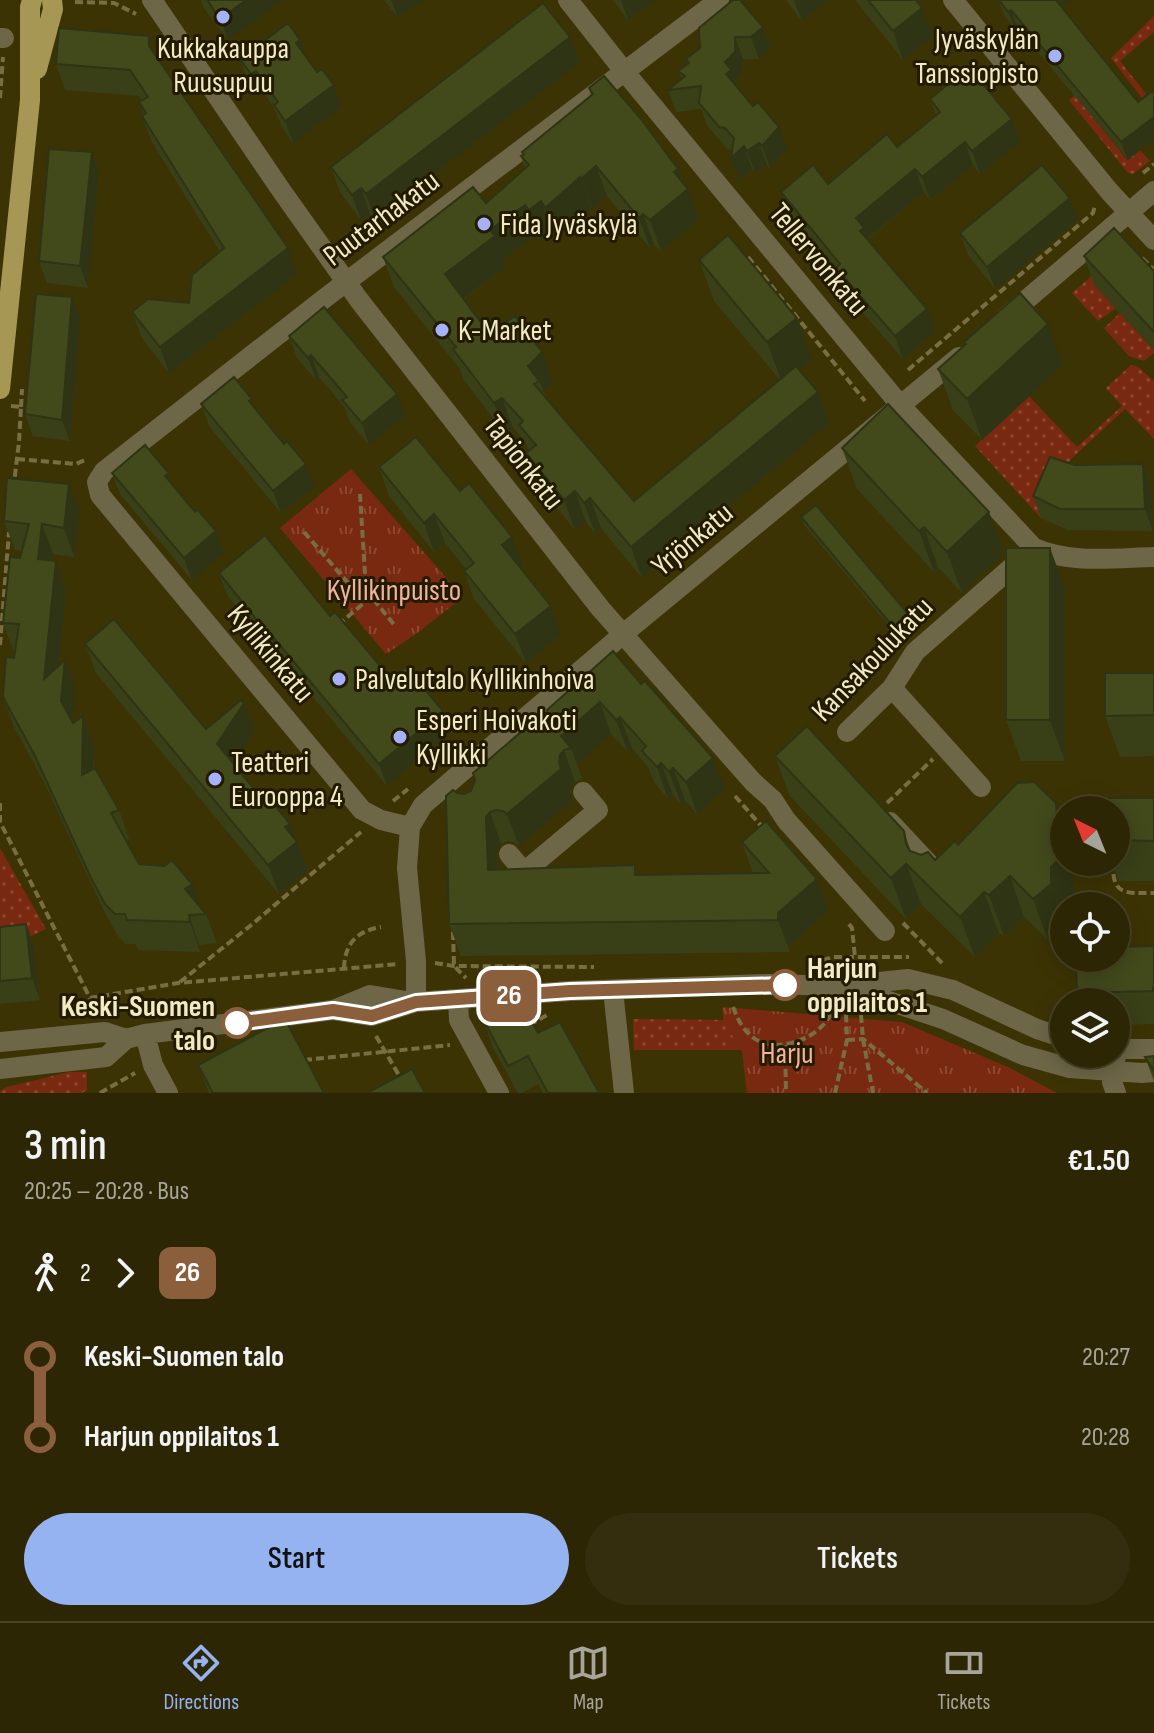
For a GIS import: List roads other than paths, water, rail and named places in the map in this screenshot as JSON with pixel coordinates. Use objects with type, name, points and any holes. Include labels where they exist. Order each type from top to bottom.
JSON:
[{"type":"main road","points":[[0,389],[30,100],[32,0]]},
{"type":"main road","points":[[30,100],[53,9],[52,0]]},
{"type":"street","name":"Tapionkatu","points":[[152,0],[346,283],[590,596],[753,782],[773,800],[786,820],[885,931]]},
{"type":"street","name":"Tellervonkatu","points":[[568,0],[901,406],[1034,548]]},
{"type":"street","name":"Puutarhakatu","points":[[100,495],[97,482],[104,471],[719,0]]},
{"type":"street","points":[[953,0],[1128,213],[1154,240]]},
{"type":"street","points":[[995,326],[1154,191]]},
{"type":"street","name":"Yrjönkatu","points":[[410,827],[423,805],[455,790],[529,727],[622,635],[972,345]]},
{"type":"street","name":"Kyllikinkatu","points":[[100,495],[362,810],[381,820],[410,827]]},
{"type":"street","points":[[1034,548],[1066,558],[1154,557]]},
{"type":"street","name":"Kansakoulukatu","points":[[847,732],[892,688],[915,652],[1034,548]]},
{"type":"street","points":[[892,688],[981,787]]},
{"type":"street","points":[[509,854],[524,872],[598,810],[583,792]]},
{"type":"street","points":[[879,810],[931,866],[934,883]]},
{"type":"street","points":[[410,827],[407,868],[416,961],[416,1002]]},
{"type":"street","points":[[0,1042],[105,1032],[136,1037],[333,1010],[370,995],[416,1002],[767,984],[841,986],[908,979],[953,990],[1050,1033]]},
{"type":"street","points":[[841,986],[943,1019],[1023,1055],[1070,1068],[1154,1072]]},
{"type":"street","points":[[613,990],[624,1093]]},
{"type":"street","points":[[458,1000],[459,1020],[499,1093]]},
{"type":"street","points":[[0,1069],[106,1057],[136,1037]]},
{"type":"street","points":[[136,1037],[168,1093]]},
{"type":"street","points":[[1130,1049],[1154,1049]]},
{"type":"street","points":[[1114,1068],[1112,1082],[1116,1093]]},
{"type":"place","name":"Kukkakauppa Ruusupuu","points":[[223,17]]},
{"type":"place","name":"Jyväskylän Tanssiopisto","points":[[1055,56]]},
{"type":"place","name":"Fida Jyväskylä","points":[[484,224]]},
{"type":"place","name":"K-Market","points":[[442,330]]},
{"type":"place","name":"Palvelutalo Kyllikinhoiva","points":[[339,679]]},
{"type":"place","name":"Esperi Hoivakoti Kyllikki","points":[[400,737]]},
{"type":"place","name":"Teatteri Eurooppa 4","points":[[215,779]]},
{"type":"place","name":"Harjun oppilaitos 1","points":[[785,985]]},
{"type":"place","name":"Keski-Suomen talo","points":[[237,1023]]},
{"type":"park label","name":"Kyllikinpuisto","points":[[394,590]]},
{"type":"park label","name":"Harju","points":[[787,1053]]}]
